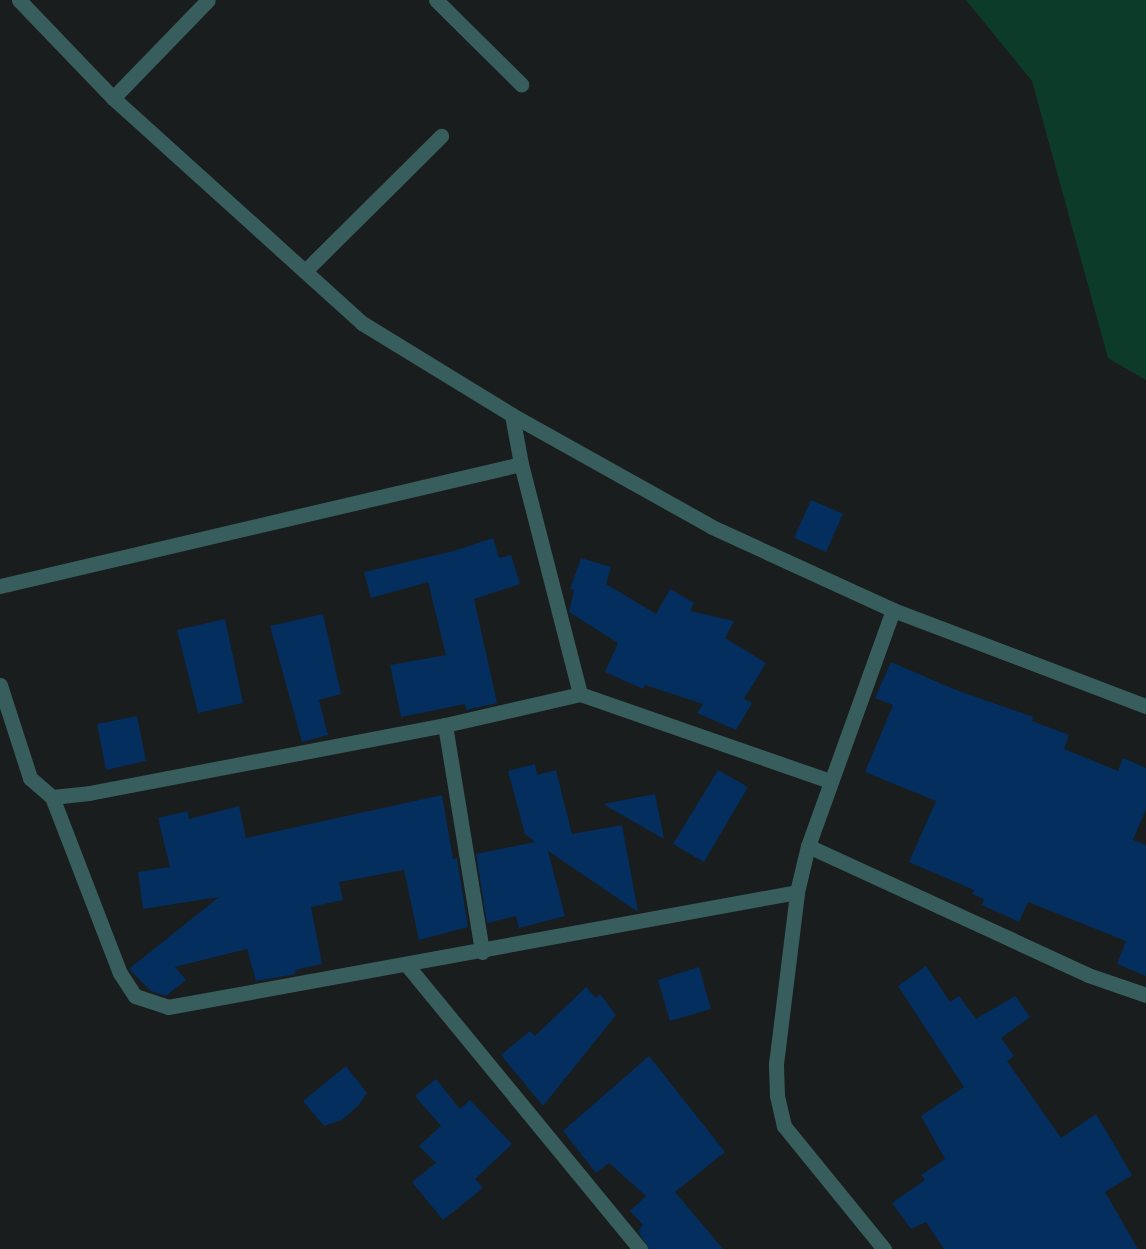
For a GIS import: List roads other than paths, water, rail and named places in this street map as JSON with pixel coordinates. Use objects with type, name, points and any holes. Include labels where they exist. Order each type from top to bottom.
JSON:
[{"type":"street","points":[[20,0],[113,98],[362,323],[512,415],[712,527],[893,610],[1146,706]]},
{"type":"street","points":[[113,98],[208,0]]},
{"type":"street","points":[[436,0],[521,84]]},
{"type":"street","points":[[305,271],[441,136]]},
{"type":"street","points":[[512,415],[521,464],[580,694]]},
{"type":"street","points":[[0,586],[521,464]]},
{"type":"street","points":[[884,1249],[784,1126],[779,1103],[776,1064],[796,892],[808,846],[830,781],[893,610]]},
{"type":"street","points":[[0,685],[30,778],[52,797],[120,973],[136,996],[168,1007],[482,952],[796,892]]},
{"type":"street","points":[[52,797],[89,793],[445,725],[580,694],[830,781]]},
{"type":"street","points":[[445,725],[482,952]]},
{"type":"street","points":[[808,846],[1088,975],[1146,995]]},
{"type":"street","points":[[406,964],[640,1249]]}]
